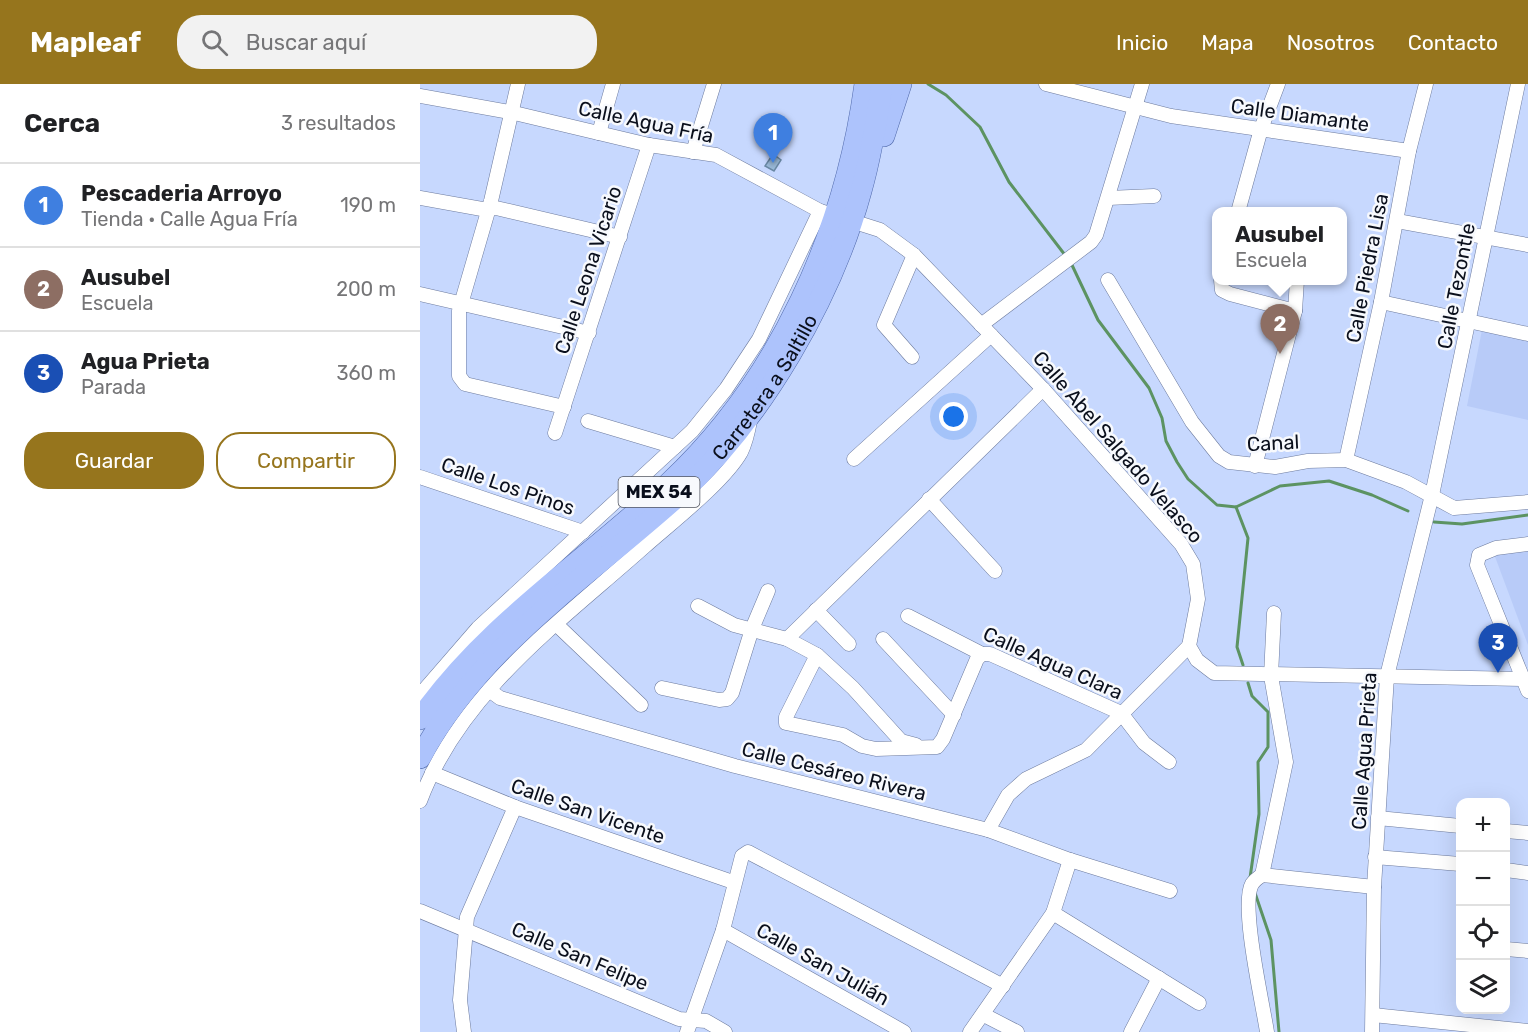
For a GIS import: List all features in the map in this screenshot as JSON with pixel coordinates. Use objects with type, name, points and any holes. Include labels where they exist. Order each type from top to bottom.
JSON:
[{"type":"main road","name":"Carretera a Saltillo","points":[[420,719],[437,685],[670,482],[715,433],[752,385],[788,326],[836,216],[876,112],[865,84]]},
{"type":"main road","name":"Carretera a Saltillo","points":[[836,216],[862,189],[882,84]]},
{"type":"main road","points":[[876,112],[902,84]]},
{"type":"main road","name":"Carretera a Saltillo","points":[[426,765],[454,704],[494,658],[563,592],[680,493],[752,410],[802,333],[844,244],[836,216]]},
{"type":"main road","points":[[509,621],[512,605],[525,585]]},
{"type":"street","points":[[518,84],[489,208],[461,302],[458,328],[461,381],[564,407]]},
{"type":"street","points":[[599,133],[613,84]]},
{"type":"street","points":[[693,152],[714,84]]},
{"type":"street","name":"Calle Diamante","points":[[1046,84],[1135,108],[1408,151]]},
{"type":"street","points":[[854,459],[986,330],[1096,235],[1142,84]]},
{"type":"street","points":[[1239,207],[1261,129],[1278,84]]},
{"type":"street","name":"Calle Piedra Lisa","points":[[1346,460],[1381,302],[1408,151],[1426,84]]},
{"type":"street","name":"Calle Tezontle","points":[[1432,495],[1518,84]]},
{"type":"street","name":"Calle Agua Fría","points":[[420,96],[510,112],[649,145],[722,158],[836,216]]},
{"type":"street","name":"Calle Leona Vicario","points":[[555,433],[649,145]]},
{"type":"street","points":[[1108,198],[1154,196]]},
{"type":"street","points":[[420,198],[489,208],[620,237]]},
{"type":"street","points":[[420,695],[437,685],[478,628],[675,447],[726,389],[836,216]]},
{"type":"street","name":"Calle Abel Salgado Velasco","points":[[836,216],[880,230],[914,255],[1043,389],[1181,544],[1193,564],[1198,599],[1189,646]]},
{"type":"street","points":[[1397,221],[1528,245]]},
{"type":"street","points":[[912,357],[884,325],[914,255]]},
{"type":"street","name":"Canal","points":[[1108,280],[1192,422],[1219,456],[1229,462],[1255,466],[1287,466],[1308,461],[1346,460],[1406,482],[1454,508],[1528,502]]},
{"type":"street","points":[[1222,285],[1222,290],[1230,294],[1295,311]]},
{"type":"street","points":[[1255,466],[1295,311],[1297,285]]},
{"type":"street","points":[[420,294],[589,333]]},
{"type":"street","points":[[1381,302],[1528,334]]},
{"type":"street","points":[[787,639],[1043,389]]},
{"type":"street","points":[[420,801],[426,765],[463,720],[489,690],[557,625],[702,496],[740,454],[752,410]]},
{"type":"street","points":[[588,421],[675,447]]},
{"type":"street","name":"Calle Los Pinos","points":[[420,477],[583,532]]},
{"type":"street","name":"Calle Agua Prieta","points":[[1372,1032],[1375,856],[1387,676],[1432,495]]},
{"type":"street","points":[[929,499],[995,571]]},
{"type":"street","points":[[988,830],[1008,795],[1026,779],[1086,750],[1189,646],[1197,660],[1214,673],[1271,676],[1387,676],[1525,685],[1477,565],[1479,555],[1496,548],[1528,544]]},
{"type":"street","points":[[662,688],[719,700],[727,699],[732,693],[752,629],[768,591]]},
{"type":"street","points":[[698,606],[734,625],[787,639],[817,655],[854,688],[901,741],[927,748]]},
{"type":"street","points":[[816,610],[849,644]]},
{"type":"street","points":[[1267,1032],[1250,929],[1248,900],[1252,884],[1262,875],[1286,762],[1271,676],[1274,613]]},
{"type":"street","name":"Calle Agua Clara","points":[[908,616],[982,654],[990,654],[1121,713],[1144,743],[1169,762]]},
{"type":"street","points":[[557,625],[641,705]]},
{"type":"street","points":[[883,639],[954,715]]},
{"type":"street","points":[[817,655],[786,717],[786,723],[843,735],[862,746],[876,749],[937,747],[954,715],[977,659],[982,654]]},
{"type":"street","points":[[420,671],[437,685]]},
{"type":"street","name":"Calle Cesáreo Rivera","points":[[489,690],[500,698],[735,766],[988,830],[1070,860],[1170,891]]},
{"type":"street","name":"Calle San Vicente","points":[[426,765],[515,807],[734,882]]},
{"type":"street","points":[[464,1032],[460,1000],[466,917],[515,807]]},
{"type":"street","points":[[1378,818],[1456,826]]},
{"type":"street","points":[[1510,831],[1528,833]]},
{"type":"street","points":[[689,1026],[723,930],[742,856],[748,852],[1004,986]]},
{"type":"street","points":[[1375,856],[1456,864]]},
{"type":"street","points":[[970,1032],[1053,913],[1070,860]]},
{"type":"street","points":[[1510,871],[1528,873]]},
{"type":"street","points":[[1262,875],[1374,886]]},
{"type":"street","name":"Calle San Felipe","points":[[420,911],[679,1019],[689,1026],[706,1021],[725,1032]]},
{"type":"street","points":[[1053,913],[1199,1003]]},
{"type":"street","name":"Calle San Julián","points":[[723,930],[904,1032]]},
{"type":"street","points":[[1510,949],[1528,951]]},
{"type":"street","points":[[1131,1032],[1159,978]]},
{"type":"street","points":[[984,1015],[1017,1032]]},
{"type":"street","points":[[1372,1015],[1448,1028],[1521,1031]]},
{"type":"shaded area","points":[[1482,330],[1528,340],[1528,420],[1467,406]]},
{"type":"shaded area","points":[[1528,549],[1528,645],[1494,554]]},
{"type":"building","points":[[773,154],[781,160],[774,171],[765,166]]},
{"type":"waterway","points":[[928,84],[946,95],[980,127],[1009,182],[1065,255]]},
{"type":"waterway","points":[[1071,263],[1098,320],[1149,388],[1162,418],[1166,441],[1177,462],[1188,479],[1217,505],[1236,507],[1280,486],[1329,481],[1372,495],[1408,511]]},
{"type":"waterway","points":[[1236,507],[1248,538],[1237,647],[1243,665]]},
{"type":"waterway","points":[[1434,522],[1462,524],[1528,515]]},
{"type":"waterway","points":[[1248,683],[1252,696],[1268,712],[1268,747],[1258,762],[1259,814],[1250,878]]},
{"type":"waterway","points":[[1255,893],[1271,940],[1279,1032]]},
{"type":"place","name":"Pescaderia Arroyo","points":[[773,163]]},
{"type":"place","name":"Ausubel","points":[[1280,354]]},
{"type":"place","name":"Agua Prieta","points":[[1498,673]]}]
